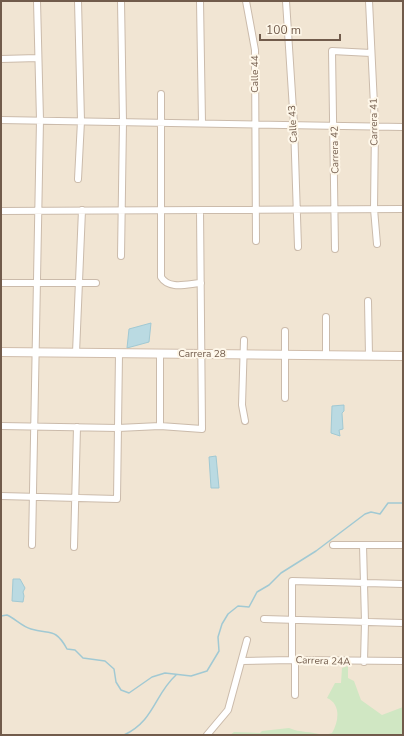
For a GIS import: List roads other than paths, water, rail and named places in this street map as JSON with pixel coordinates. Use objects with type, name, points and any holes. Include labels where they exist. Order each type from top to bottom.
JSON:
[{"type":"street","points":[[32,546],[40,120],[37,1]]},
{"type":"street","points":[[78,1],[81,121],[78,180]]},
{"type":"street","points":[[121,1],[123,122],[121,256]]},
{"type":"street","points":[[200,1],[202,123]]},
{"type":"street","name":"Calle 44","points":[[246,1],[255,50],[256,241]]},
{"type":"street","name":"Calle 43","points":[[286,1],[294,125],[298,247]]},
{"type":"street","name":"Carrera 41","points":[[369,1],[376,126],[374,209],[377,244]]},
{"type":"street","name":"Carrera 42","points":[[335,249],[332,51],[371,53]]},
{"type":"street","points":[[1,59],[38,58]]},
{"type":"street","points":[[161,94],[161,277],[165,284],[170,285],[201,283]]},
{"type":"street","points":[[1,120],[403,127]]},
{"type":"street","points":[[1,211],[403,209]]},
{"type":"street","points":[[76,353],[82,210]]},
{"type":"street","points":[[1,426],[118,428],[160,426],[202,429],[200,210]]},
{"type":"street","points":[[1,283],[96,283]]},
{"type":"street","points":[[368,301],[369,356]]},
{"type":"street","points":[[326,317],[326,355]]},
{"type":"street","points":[[285,331],[285,398]]},
{"type":"street","points":[[244,340],[242,406],[246,421]]},
{"type":"street","name":"Carrera 28","points":[[1,352],[403,356]]},
{"type":"street","points":[[1,496],[118,499],[119,354]]},
{"type":"street","points":[[160,354],[160,426]]},
{"type":"street","points":[[74,547],[77,427]]},
{"type":"street","points":[[333,545],[403,545]]},
{"type":"street","points":[[362,545],[365,622],[364,662]]},
{"type":"street","points":[[296,695],[292,621],[292,581],[403,584]]},
{"type":"street","points":[[264,620],[403,623]]},
{"type":"street","points":[[207,735],[228,710],[247,640]]},
{"type":"street","name":"Carrera 24A","points":[[242,661],[403,661]]},
{"type":"water","points":[[151,323],[149,342],[127,348],[129,329]]},
{"type":"water","points":[[344,405],[344,411],[342,413],[343,429],[339,430],[340,436],[331,433],[332,406]]},
{"type":"water","points":[[216,456],[219,488],[211,488],[209,457]]},
{"type":"water","points":[[13,579],[20,579],[25,588],[23,592],[23,602],[12,601]]},
{"type":"waterway","points":[[1,616],[7,615],[27,628],[52,633],[59,637],[67,649],[75,650],[83,658],[105,661],[114,669],[116,682],[121,690],[129,693],[152,677],[165,673],[191,676],[207,671],[219,651],[218,637],[222,624],[228,614],[238,606],[249,607],[257,592],[269,585],[281,573],[316,551],[365,514],[371,512],[380,514],[388,503],[403,503]]},
{"type":"waterway","points":[[124,735],[142,722],[176,675]]}]
